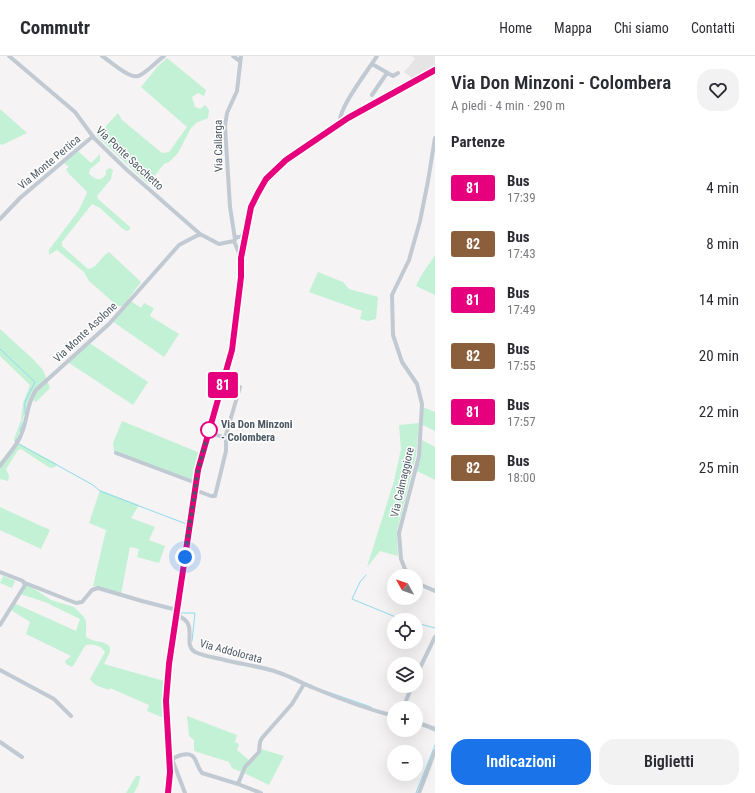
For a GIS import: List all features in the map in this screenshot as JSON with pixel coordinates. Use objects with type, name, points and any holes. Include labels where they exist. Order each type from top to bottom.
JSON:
[{"type":"street","name":"Via Ponte Sacchetto","points":[[9,56],[75,112],[92,137],[200,234],[219,244],[238,240],[240,247],[243,245],[241,258]]},
{"type":"street","points":[[102,56],[127,74],[134,77],[140,76],[164,56]]},
{"type":"street","points":[[233,56],[240,61]]},
{"type":"street","name":"Via Callarga","points":[[240,56],[237,91],[227,113],[225,126],[225,148],[230,207],[234,232],[238,240],[241,258]]},
{"type":"street","points":[[340,123],[339,118],[342,112],[377,56]]},
{"type":"street","points":[[372,64],[393,76],[398,73]]},
{"type":"street","points":[[238,240],[246,230],[249,213],[261,186],[286,160],[340,123],[435,70]]},
{"type":"street","points":[[372,95],[387,73]]},
{"type":"street","name":"Via Monte Pertica","points":[[0,219],[20,198],[92,137]]},
{"type":"street","name":"Via Calmaggiore","points":[[405,569],[401,559],[399,533],[419,456],[422,404],[417,384],[402,362],[393,335],[392,295],[409,260],[428,181],[435,138]]},
{"type":"street","name":"Via Monte Asolone","points":[[0,466],[20,439],[30,402],[36,390],[109,324],[179,245],[200,234]]},
{"type":"street","points":[[168,793],[171,759],[166,692],[176,615],[201,457],[232,350],[241,277],[241,258]]},
{"type":"street","points":[[195,490],[215,496],[226,451],[225,438],[240,387]]},
{"type":"street","points":[[208,432],[225,438]]},
{"type":"street","points":[[116,454],[196,483]]},
{"type":"street","points":[[0,572],[76,603],[82,602],[92,590],[98,588],[177,610]]},
{"type":"street","points":[[0,625],[25,583]]},
{"type":"street","points":[[423,586],[435,591]]},
{"type":"street","name":"Via Addolorata","points":[[176,615],[183,618],[188,623],[190,645],[192,650],[209,657],[278,672],[304,684]]},
{"type":"street","points":[[423,662],[435,637]]},
{"type":"street","points":[[0,670],[54,699],[72,716]]},
{"type":"street","points":[[238,784],[245,767],[259,752],[262,738],[292,704],[304,684],[358,705],[387,714]]},
{"type":"street","points":[[423,725],[435,729]]},
{"type":"street","points":[[0,742],[22,757]]},
{"type":"street","points":[[418,793],[435,751]]},
{"type":"street","points":[[171,759],[191,754],[202,773],[261,793]]},
{"type":"street","points":[[171,759],[185,793]]},
{"type":"shaded area","points":[[412,56],[435,56],[435,68],[428,72],[424,72],[413,79],[404,72],[415,59]]},
{"type":"green space","points":[[167,58],[206,90],[204,96],[198,93],[192,97],[195,107],[200,109],[205,105],[209,110],[208,118],[196,123],[191,128],[178,153],[169,162],[164,164],[148,184],[97,136],[118,113],[122,120],[162,153],[169,152],[187,127],[141,87],[158,66]]},
{"type":"green space","points":[[0,109],[27,133],[2,145],[0,144]]},
{"type":"green space","points":[[78,151],[91,163],[100,154],[100,161],[90,169],[89,174],[94,178],[100,179],[106,174],[106,170],[110,168],[113,170],[111,179],[97,196],[98,199],[130,227],[130,230],[126,231],[123,229],[100,208],[92,204],[62,242],[62,246],[88,269],[97,264],[109,252],[141,282],[128,299],[141,308],[144,303],[154,308],[150,316],[179,334],[164,357],[112,321],[123,306],[118,306],[113,302],[89,281],[84,272],[57,250],[49,255],[49,250],[79,210],[87,192],[69,174],[66,169],[69,167],[64,163]]},
{"type":"green space","points":[[435,255],[435,295],[416,286]]},
{"type":"green space","points":[[318,272],[343,282],[349,289],[378,297],[376,319],[368,321],[360,319],[362,311],[309,292]]},
{"type":"green space","points":[[0,329],[43,370],[50,388],[36,402],[32,399],[32,392],[16,442],[57,464],[55,467],[50,468],[21,449],[18,450],[6,469],[9,476],[8,481],[0,479],[0,462],[15,443],[14,439],[21,420],[23,403],[30,385],[0,356]]},
{"type":"green space","points":[[88,342],[148,382],[133,405],[66,361]]},
{"type":"green space","points":[[423,407],[435,412],[435,431],[423,425]]},
{"type":"green space","points":[[122,421],[200,453],[195,481],[114,452],[113,443]]},
{"type":"green space","points":[[419,423],[416,456],[397,531],[398,556],[380,551],[367,567],[394,481],[401,449],[399,425]]},
{"type":"green space","points":[[422,440],[435,447],[435,480],[417,471]]},
{"type":"green space","points":[[100,490],[139,505],[131,518],[155,527],[149,540],[165,546],[159,563],[137,557],[139,549],[130,547],[121,594],[93,586],[106,530],[89,523]]},
{"type":"green space","points":[[0,507],[50,530],[41,549],[0,530]]},
{"type":"green space","points":[[3,576],[15,581],[12,588],[0,583]]},
{"type":"green space","points":[[27,584],[51,600],[74,607],[84,617],[86,622],[86,637],[105,643],[110,647],[110,652],[104,664],[164,681],[164,718],[147,711],[149,705],[110,688],[109,690],[96,685],[90,679],[105,652],[100,647],[92,644],[86,645],[72,667],[66,664],[65,661],[71,656],[26,634],[30,622],[11,610],[14,603],[76,631],[80,619],[45,602],[20,594]]},
{"type":"green space","points":[[187,716],[237,735],[235,742],[239,744],[237,750],[249,760],[241,772],[232,768],[229,762],[194,751],[194,740],[189,736]]},
{"type":"green space","points":[[261,749],[284,756],[269,785],[244,773],[248,765],[260,754]]},
{"type":"green space","points":[[136,776],[140,776],[140,778],[134,793],[126,793]]},
{"type":"waterway","points":[[0,349],[35,382],[25,402],[25,414]]},
{"type":"waterway","points":[[20,431],[23,423]]},
{"type":"waterway","points":[[15,441],[18,438]]},
{"type":"waterway","points":[[19,444],[93,485],[100,491],[189,525]]},
{"type":"waterway","points":[[192,526],[180,613],[195,613],[192,641]]},
{"type":"waterway","points":[[366,575],[360,582],[352,599],[387,613]]},
{"type":"waterway","points":[[423,625],[435,628]]},
{"type":"waterway","points":[[325,691],[371,707]]},
{"type":"waterway","points":[[430,729],[435,731]]},
{"type":"waterway","points":[[416,793],[435,745]]},
{"type":"bus line","name":"81","points":[[168,793],[170,772],[166,701],[167,674],[198,470],[232,350],[241,277],[241,258],[251,207],[261,186],[280,164],[348,118],[435,70]]},
{"type":"place","name":"Via Don Minzoni - Colombera","points":[[209,430]]},
{"type":"route","points":[[185,557],[198,470],[209,430]]}]
